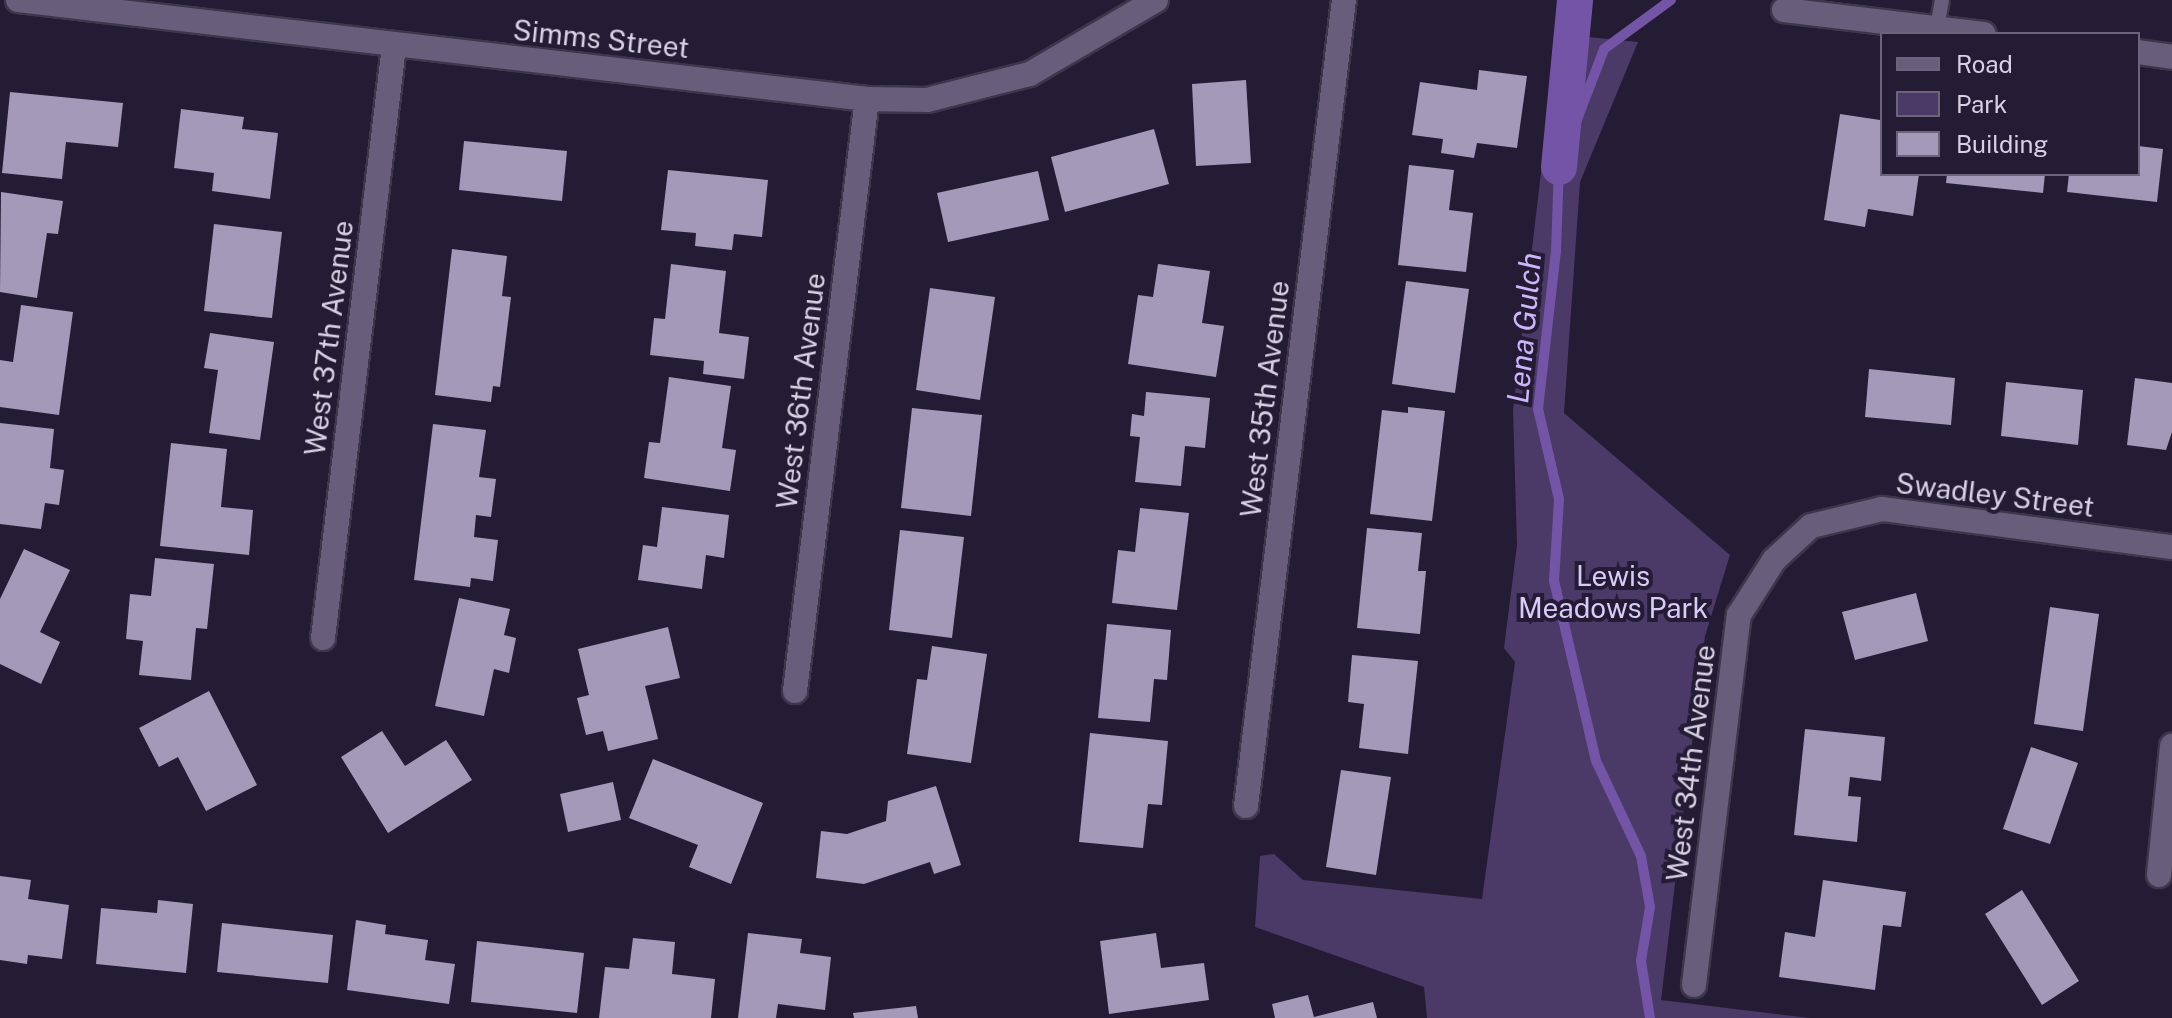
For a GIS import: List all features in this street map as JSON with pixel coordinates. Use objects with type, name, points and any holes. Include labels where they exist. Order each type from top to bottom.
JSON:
[{"type":"street","name":"Simms Street","points":[[18,0],[867,99],[927,100],[1030,74],[1156,0]]},
{"type":"street","name":"West 35th Avenue","points":[[1246,806],[1344,0]]},
{"type":"street","points":[[1784,10],[1968,32]]},
{"type":"street","name":"West 37th Avenue","points":[[323,638],[394,46]]},
{"type":"street","points":[[2140,52],[2172,57]]},
{"type":"street","name":"West 36th Avenue","points":[[795,691],[867,99]]},
{"type":"street","name":"Swadley Street","points":[[1811,526],[1882,509],[2172,547]]},
{"type":"street","name":"West 34th Avenue","points":[[1694,985],[1739,615],[1774,560],[1811,526]]},
{"type":"street","points":[[2159,875],[2172,746]]},
{"type":"lane","points":[[1937,28],[1942,0]]},
{"type":"green space","name":"Lewis Meadows Park","points":[[1578,36],[1638,42],[1580,182],[1564,413],[1730,555],[1705,636],[1661,1000],[1810,1018],[1427,1018],[1424,987],[1255,927],[1260,856],[1274,854],[1303,880],[1482,899],[1515,662],[1504,648],[1517,545],[1513,410],[1542,164]]},
{"type":"building","points":[[1479,70],[1527,76],[1517,148],[1477,143],[1474,158],[1441,153],[1443,139],[1412,135],[1420,82],[1477,90]]},
{"type":"building","points":[[1246,80],[1251,163],[1196,166],[1192,84]]},
{"type":"building","points":[[10,92],[123,103],[118,147],[66,142],[62,179],[2,173]]},
{"type":"building","points":[[181,109],[244,117],[242,129],[278,133],[270,199],[212,191],[214,173],[174,168]]},
{"type":"building","points":[[1840,114],[1880,120],[1880,176],[1919,176],[1913,216],[1868,209],[1865,227],[1824,220]]},
{"type":"building","points":[[1154,129],[1169,184],[1065,212],[1051,157]]},
{"type":"building","points":[[464,141],[567,151],[562,201],[459,190]]},
{"type":"building","points":[[2140,146],[2163,149],[2157,202],[2067,192],[2069,176],[2140,176]]},
{"type":"building","points":[[1409,165],[1454,170],[1449,210],[1473,213],[1466,272],[1398,265]]},
{"type":"building","points":[[668,170],[768,180],[762,237],[734,234],[732,250],[695,246],[696,233],[661,230]]},
{"type":"building","points":[[1038,171],[1049,220],[948,242],[937,193]]},
{"type":"building","points":[[1947,176],[2045,176],[2043,193],[1946,183]]},
{"type":"building","points":[[1,192],[63,201],[58,234],[47,233],[37,298],[0,292]]},
{"type":"building","points":[[214,224],[282,232],[272,318],[204,311]]},
{"type":"building","points":[[452,249],[507,256],[502,296],[511,297],[500,387],[493,386],[491,402],[435,395]]},
{"type":"building","points":[[671,264],[726,271],[719,333],[749,337],[744,379],[703,374],[704,361],[650,355],[654,318],[665,319]]},
{"type":"building","points":[[1158,264],[1210,271],[1202,323],[1224,326],[1216,377],[1128,364],[1138,295],[1153,297]]},
{"type":"building","points":[[1406,281],[1469,289],[1455,393],[1392,384]]},
{"type":"building","points":[[930,288],[995,297],[980,400],[916,390]]},
{"type":"building","points":[[21,305],[73,312],[59,415],[0,407],[0,360],[13,362]]},
{"type":"building","points":[[210,333],[274,342],[260,440],[209,433],[218,370],[204,368]]},
{"type":"building","points":[[1869,369],[1955,378],[1951,425],[1865,417]]},
{"type":"building","points":[[669,377],[731,386],[722,448],[736,450],[730,491],[644,478],[649,442],[660,443]]},
{"type":"building","points":[[2135,378],[2172,383],[2172,432],[2166,450],[2127,445]]},
{"type":"building","points":[[2006,382],[2083,390],[2078,445],[2001,436]]},
{"type":"building","points":[[1146,392],[1210,398],[1205,448],[1185,446],[1181,486],[1135,482],[1140,437],[1130,436],[1132,414],[1144,416]]},
{"type":"building","points":[[1408,407],[1445,411],[1432,521],[1370,514],[1382,410],[1408,413]]},
{"type":"building","points":[[912,408],[982,415],[971,516],[901,508]]},
{"type":"building","points":[[0,423],[54,429],[50,468],[64,470],[59,505],[45,503],[41,529],[0,524]]},
{"type":"building","points":[[433,424],[486,430],[479,477],[496,479],[491,517],[476,515],[474,537],[498,540],[493,581],[471,578],[470,587],[414,580]]},
{"type":"building","points":[[171,443],[227,449],[221,507],[253,510],[249,555],[160,546]]},
{"type":"building","points":[[662,507],[729,515],[724,558],[706,555],[702,589],[638,580],[643,545],[657,547]]},
{"type":"building","points":[[1140,508],[1189,513],[1177,610],[1112,603],[1118,550],[1135,552]]},
{"type":"building","points":[[1367,528],[1422,533],[1418,571],[1426,571],[1420,634],[1357,628]]},
{"type":"building","points":[[900,530],[964,537],[952,638],[889,630]]},
{"type":"building","points":[[24,549],[70,570],[40,632],[60,642],[41,684],[0,664],[0,599]]},
{"type":"building","points":[[155,558],[214,564],[207,629],[196,628],[191,680],[139,675],[143,641],[126,639],[130,594],[151,596]]},
{"type":"building","points":[[1916,593],[1928,641],[1855,660],[1842,612]]},
{"type":"building","points":[[459,598],[510,609],[504,635],[516,638],[509,673],[494,669],[484,716],[435,706]]},
{"type":"building","points":[[2050,607],[2099,614],[2083,731],[2034,724]]},
{"type":"building","points":[[1107,624],[1171,630],[1167,680],[1154,679],[1150,722],[1098,718]]},
{"type":"building","points":[[668,627],[680,678],[645,686],[658,739],[608,751],[603,731],[586,735],[577,698],[589,695],[578,649]]},
{"type":"building","points":[[932,646],[987,654],[971,763],[907,754],[917,679],[927,680]]},
{"type":"building","points":[[1352,655],[1418,661],[1408,754],[1359,748],[1364,704],[1348,702]]},
{"type":"building","points":[[209,691],[257,785],[206,811],[178,757],[159,767],[139,728]]},
{"type":"building","points":[[1805,729],[1885,737],[1881,781],[1850,777],[1848,796],[1861,797],[1857,842],[1794,835]]},
{"type":"building","points":[[382,731],[405,766],[446,740],[472,780],[388,833],[341,757]]},
{"type":"building","points":[[1090,733],[1168,741],[1162,805],[1148,804],[1143,848],[1079,842]]},
{"type":"building","points":[[2031,747],[2078,763],[2050,844],[2003,829]]},
{"type":"building","points":[[653,759],[763,803],[731,884],[689,867],[698,845],[629,818]]},
{"type":"building","points":[[1341,770],[1391,777],[1376,875],[1326,867]]},
{"type":"building","points":[[613,782],[621,820],[568,832],[560,794]]},
{"type":"building","points":[[936,786],[961,865],[934,874],[930,862],[864,884],[816,878],[821,831],[847,834],[886,821],[888,801]]},
{"type":"building","points":[[0,876],[31,880],[28,899],[69,905],[62,959],[28,955],[27,964],[0,960]]},
{"type":"building","points":[[1823,880],[1906,892],[1901,927],[1883,925],[1875,990],[1779,977],[1785,932],[1815,937]]},
{"type":"building","points":[[2022,890],[2079,981],[2042,1005],[1985,914]]},
{"type":"building","points":[[158,900],[193,904],[186,973],[96,964],[101,908],[157,913]]},
{"type":"building","points":[[356,920],[386,925],[385,934],[428,940],[425,960],[455,964],[449,1004],[347,990]]},
{"type":"building","points":[[222,923],[333,935],[328,983],[217,972]]},
{"type":"building","points":[[748,933],[802,939],[800,953],[831,957],[825,1010],[778,1004],[776,1018],[738,1018]]},
{"type":"building","points":[[1156,933],[1161,968],[1204,963],[1209,1000],[1109,1014],[1100,941]]},
{"type":"building","points":[[633,938],[675,942],[672,974],[715,979],[711,1018],[599,1018],[605,967],[629,969]]},
{"type":"building","points":[[477,941],[584,953],[577,1013],[471,1002]]},
{"type":"building","points":[[1308,995],[1314,1017],[1373,1002],[1377,1018],[1275,1018],[1272,1004]]},
{"type":"building","points":[[916,1006],[918,1018],[854,1018],[853,1013]]},
{"type":"waterway","points":[[1559,167],[1575,0]]},
{"type":"waterway","name":"Lena Gulch","points":[[1650,1018],[1641,961],[1650,907],[1641,856],[1596,761],[1554,581],[1559,499],[1538,409],[1556,251],[1559,167],[1604,49],[1671,0]]}]
